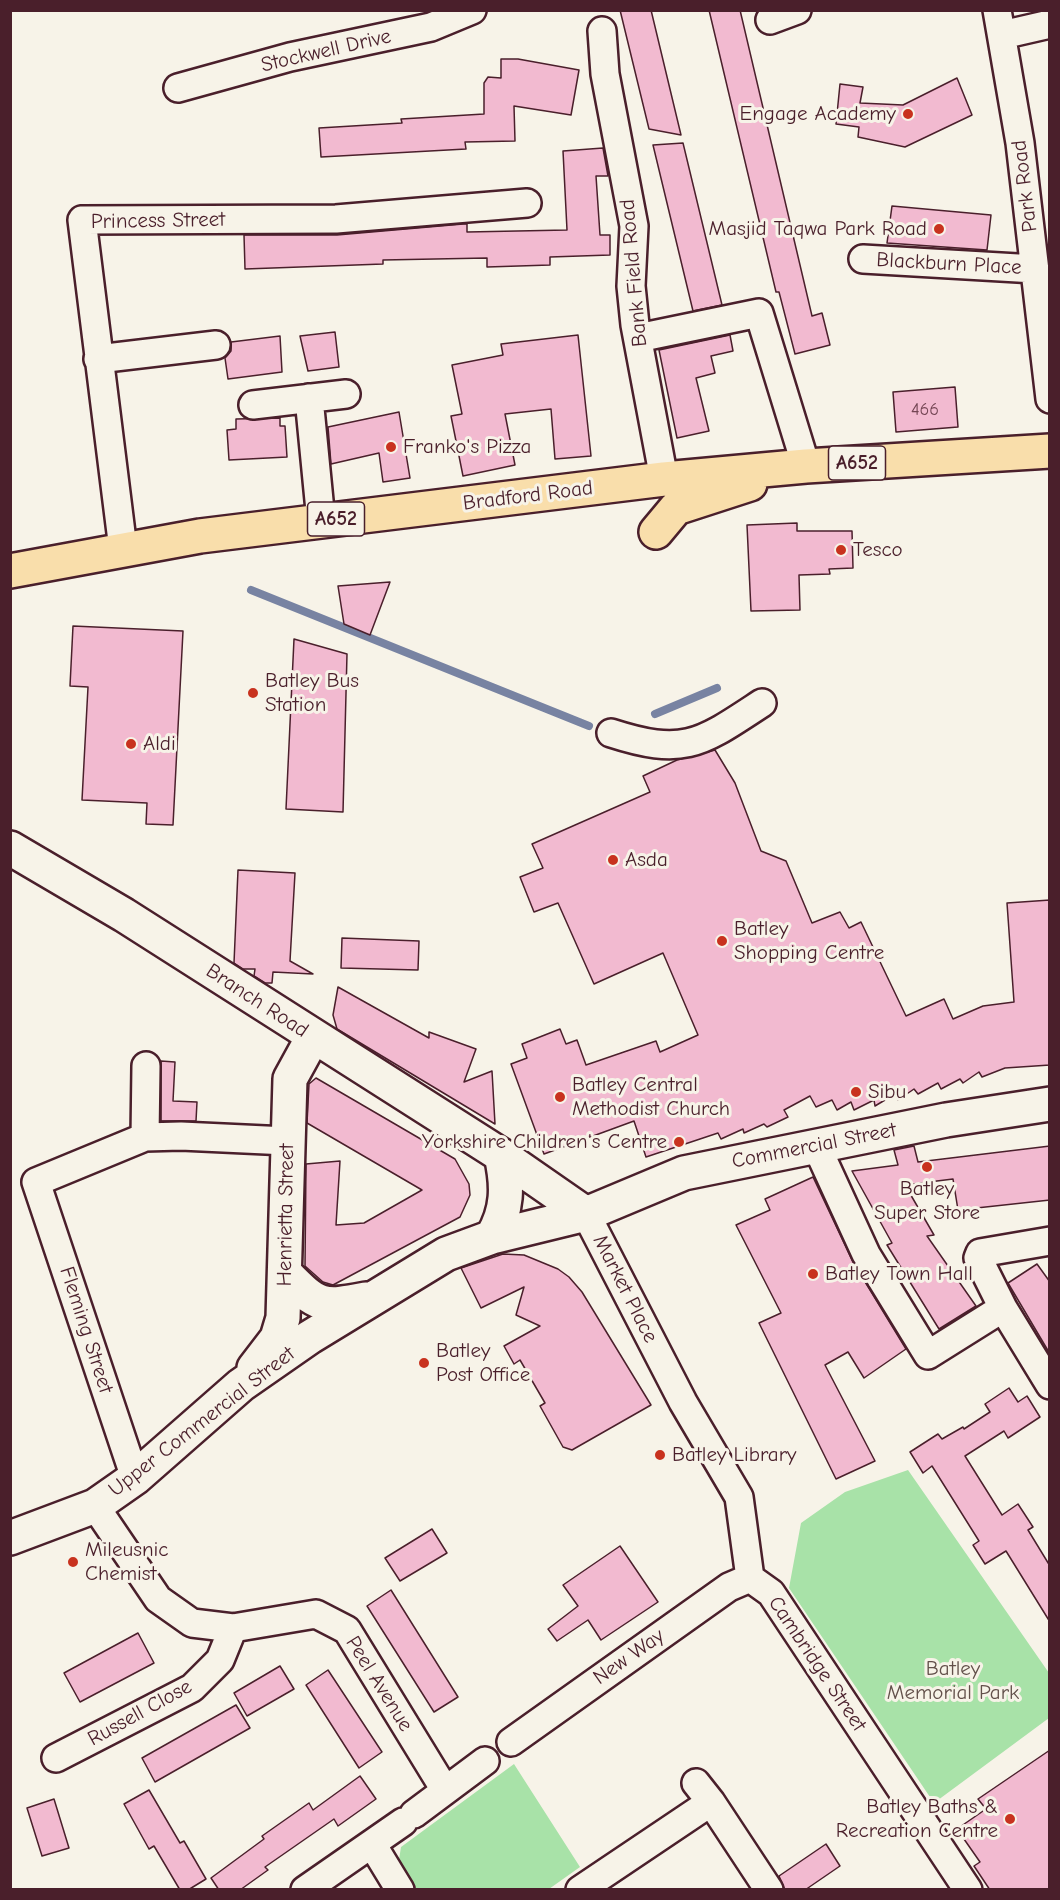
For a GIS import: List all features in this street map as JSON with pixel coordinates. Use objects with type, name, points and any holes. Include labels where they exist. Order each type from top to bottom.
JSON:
[{"type":"main road","name":"Bradford Road","points":[[10,570],[200,536],[664,479],[806,466],[1050,451]]},
{"type":"main road","points":[[656,532],[676,508],[806,466]]},
{"type":"street","name":"Stockwell Drive","points":[[178,88],[290,57],[431,27],[472,10]]},
{"type":"street","points":[[770,20],[797,10]]},
{"type":"street","points":[[1000,23],[1050,24]]},
{"type":"street","name":"Park Road","points":[[1000,23],[1020,143],[1050,399]]},
{"type":"street","name":"Bank Field Road","points":[[602,32],[605,74],[634,226],[631,286],[638,338],[664,479]]},
{"type":"street","name":"Princess Street","points":[[123,549],[81,220],[336,219],[527,203]]},
{"type":"street","name":"Blackburn Place","points":[[863,259],[1035,268]]},
{"type":"street","points":[[638,338],[759,313],[806,466]]},
{"type":"street","points":[[98,359],[216,345]]},
{"type":"street","points":[[253,405],[346,394]]},
{"type":"street","points":[[309,398],[321,521]]},
{"type":"street","points":[[611,733],[636,741],[673,746],[710,738],[762,703]]},
{"type":"street","name":"Branch Road","points":[[10,848],[124,915],[501,1155],[586,1214]]},
{"type":"street","name":"Henrietta Street","points":[[241,1385],[277,1338],[283,1318],[290,1079],[313,1037]]},
{"type":"street","points":[[146,1065],[145,1137],[181,1136],[287,1141]]},
{"type":"street","name":"Commercial Street","points":[[586,1214],[684,1173],[946,1120],[1050,1104]]},
{"type":"street","name":"Fleming Street","points":[[135,1478],[36,1182],[145,1137]]},
{"type":"street","points":[[816,1145],[866,1254],[928,1354],[1003,1308]]},
{"type":"street","points":[[492,1237],[502,1221],[506,1206],[506,1178],[501,1155]]},
{"type":"street","name":"Upper Commercial Street","points":[[10,1538],[95,1506],[135,1478],[241,1385],[369,1299],[446,1254],[492,1237],[586,1214]]},
{"type":"street","name":"Market Place","points":[[586,1214],[664,1366]]},
{"type":"street","points":[[1050,1241],[980,1253],[978,1258],[1003,1308],[1050,1385]]},
{"type":"street","points":[[286,1275],[311,1300],[335,1305],[369,1299]]},
{"type":"street","name":"Cambridge Street","points":[[664,1366],[739,1497],[750,1578],[771,1593],[968,1890]]},
{"type":"street","name":"Peel Avenue","points":[[95,1506],[158,1599],[192,1623],[233,1628],[316,1614],[347,1630],[445,1790]]},
{"type":"street","name":"New Way","points":[[512,1742],[729,1587],[750,1578]]},
{"type":"street","name":"Russell Close","points":[[56,1758],[192,1688],[220,1659],[233,1628]]},
{"type":"street","points":[[305,1890],[409,1818],[485,1761]]},
{"type":"street","points":[[580,1890],[703,1792],[769,1890]]},
{"type":"street","points":[[372,1844],[400,1890]]},
{"type":"green space","name":"Batley Memorial Park","points":[[908,1470],[1049,1673],[1049,1718],[934,1803],[789,1588],[801,1523],[845,1492]]},
{"type":"green space","points":[[514,1764],[580,1867],[549,1889],[413,1889],[398,1866],[401,1847]]},
{"type":"building","points":[[620,10],[651,10],[681,135],[649,129]]},
{"type":"building","points":[[709,10],[740,10],[812,316],[822,313],[830,345],[795,354],[779,292],[776,292]]},
{"type":"building","points":[[501,59],[518,59],[579,70],[571,115],[514,106],[515,141],[465,142],[466,149],[321,157],[319,128],[402,123],[401,119],[484,114],[484,83],[488,77],[501,78]]},
{"type":"building","points":[[957,78],[972,115],[905,147],[858,137],[859,127],[836,124],[840,84],[863,87],[860,103],[903,105]]},
{"type":"building","points":[[683,143],[722,305],[693,311],[653,145]]},
{"type":"building","points":[[603,148],[608,176],[596,176],[600,235],[610,235],[610,255],[550,257],[550,265],[487,267],[487,258],[383,260],[383,264],[245,269],[244,235],[337,235],[463,224],[467,224],[467,232],[567,230],[563,151]]},
{"type":"building","name":"Masjid Taqwa Park Road","points":[[892,206],[991,215],[987,250],[887,243]]},
{"type":"building","points":[[335,332],[339,367],[308,371],[300,336]]},
{"type":"building","points":[[578,335],[591,456],[555,459],[551,409],[505,414],[515,465],[463,476],[451,416],[462,414],[452,365],[503,355],[501,344]]},
{"type":"building","points":[[730,335],[733,351],[711,356],[715,373],[696,378],[709,431],[677,438],[659,350]]},
{"type":"building","points":[[280,336],[282,372],[228,379],[225,358],[231,351],[231,342]]},
{"type":"building","points":[[955,387],[958,427],[896,432],[893,392]]},
{"type":"building","points":[[399,412],[410,478],[383,482],[379,453],[331,464],[328,427]]},
{"type":"building","points":[[280,418],[280,426],[285,426],[287,457],[229,460],[227,430],[236,429],[236,419]]},
{"type":"building","points":[[797,523],[797,531],[852,531],[853,568],[829,569],[830,574],[799,575],[800,610],[751,611],[747,525]]},
{"type":"building","points":[[390,582],[370,635],[344,624],[338,586]]},
{"type":"building","name":"Aldi","points":[[73,626],[183,631],[173,825],[146,824],[147,803],[82,800],[88,687],[70,686]]},
{"type":"building","points":[[294,639],[347,654],[343,812],[286,809]]},
{"type":"building","name":"Batley Shopping Centre","points":[[715,750],[735,783],[761,851],[786,861],[812,923],[840,912],[849,928],[861,922],[906,1016],[944,999],[953,1019],[983,1006],[1014,1002],[1007,903],[1050,900],[1050,1065],[1005,1068],[982,1077],[979,1072],[963,1083],[960,1079],[941,1089],[938,1083],[918,1094],[914,1089],[898,1100],[895,1094],[875,1106],[874,1100],[854,1110],[851,1102],[837,1110],[832,1100],[816,1107],[810,1096],[784,1110],[788,1117],[767,1127],[764,1124],[744,1133],[743,1129],[721,1139],[718,1133],[646,1157],[634,1121],[544,1154],[511,1064],[527,1058],[522,1044],[560,1029],[566,1044],[577,1040],[586,1065],[656,1041],[660,1052],[698,1035],[663,953],[594,984],[558,903],[534,912],[520,877],[543,868],[532,844],[650,792],[643,776],[677,760]]},
{"type":"building","points":[[238,870],[295,873],[290,961],[313,974],[273,972],[272,983],[265,983],[254,976],[255,969],[243,969],[234,963]]},
{"type":"building","points":[[342,938],[419,941],[418,970],[341,968]]},
{"type":"building","points":[[338,987],[429,1038],[429,1032],[476,1049],[464,1082],[492,1071],[495,1124],[337,1029],[333,1015]]},
{"type":"building","points":[[161,1061],[175,1062],[173,1101],[197,1102],[196,1121],[161,1121]]},
{"type":"building","points":[[316,1078],[455,1159],[469,1184],[470,1195],[460,1217],[333,1285],[323,1282],[305,1266],[306,1164],[340,1161],[336,1225],[364,1223],[422,1190],[307,1123],[309,1084]]},
{"type":"building","points":[[914,1146],[918,1162],[1050,1146],[1050,1200],[958,1210],[953,1179],[905,1185],[934,1235],[927,1236],[976,1306],[939,1329],[887,1245],[892,1243],[852,1171],[898,1165],[894,1150]]},
{"type":"building","points":[[813,1177],[853,1262],[906,1349],[864,1378],[848,1352],[825,1365],[875,1461],[836,1479],[759,1323],[781,1313],[736,1225],[770,1210],[765,1199]]},
{"type":"building","points":[[503,1254],[524,1255],[558,1269],[569,1277],[582,1292],[651,1405],[572,1450],[563,1447],[540,1406],[545,1403],[520,1360],[514,1364],[504,1346],[540,1326],[516,1315],[524,1287],[481,1308],[461,1268]]},
{"type":"building","points":[[1037,1264],[1050,1282],[1050,1354],[1008,1283]]},
{"type":"building","points":[[1009,1388],[1018,1402],[1027,1396],[1040,1417],[1008,1438],[1004,1431],[965,1456],[1002,1515],[1018,1504],[1033,1527],[1028,1530],[1050,1566],[1050,1622],[1006,1551],[985,1564],[973,1545],[979,1541],[932,1466],[923,1473],[910,1452],[938,1434],[942,1439],[963,1427],[964,1429],[990,1412],[985,1404]]},
{"type":"building","points":[[432,1529],[447,1553],[400,1581],[385,1558]]},
{"type":"building","points":[[620,1546],[658,1602],[601,1640],[588,1620],[557,1641],[548,1629],[578,1606],[563,1585]]},
{"type":"building","points":[[391,1590],[458,1697],[434,1712],[367,1606]]},
{"type":"building","points":[[138,1633],[154,1663],[80,1702],[64,1673]]},
{"type":"building","points":[[280,1666],[294,1689],[247,1716],[234,1693]]},
{"type":"building","points":[[328,1670],[382,1752],[359,1768],[306,1685]]},
{"type":"building","points":[[236,1705],[250,1728],[155,1782],[142,1758]]},
{"type":"building","name":"Batley Baths & Recreation Centre","points":[[1050,1750],[1050,1890],[990,1890],[974,1866],[980,1862],[957,1829],[986,1809],[978,1799]]},
{"type":"building","points":[[360,1776],[376,1799],[338,1826],[334,1819],[265,1867],[268,1870],[240,1890],[219,1890],[211,1878],[264,1839],[262,1836],[309,1803],[313,1810]]},
{"type":"building","points":[[149,1790],[180,1843],[184,1841],[206,1879],[188,1890],[180,1890],[154,1846],[149,1849],[124,1804]]},
{"type":"building","points":[[54,1799],[69,1848],[42,1856],[27,1808]]},
{"type":"building","points":[[826,1844],[840,1866],[805,1890],[785,1890],[779,1876]]},
{"type":"waterway","points":[[251,590],[589,726]]},
{"type":"waterway","points":[[655,714],[717,688]]},
{"type":"place","name":"Engage Academy","points":[[908,114]]},
{"type":"place","name":"Masjid Taqwa Park Road","points":[[939,229]]},
{"type":"place","name":"Franko's Pizza","points":[[391,447]]},
{"type":"place","name":"Tesco","points":[[841,550]]},
{"type":"place","name":"Batley Bus Station","points":[[253,693]]},
{"type":"place","name":"Aldi","points":[[131,744]]},
{"type":"place","name":"Asda","points":[[613,860]]},
{"type":"place","name":"Batley Shopping Centre","points":[[722,941]]},
{"type":"place","name":"Sibu","points":[[856,1092]]},
{"type":"place","name":"Batley Central Methodist Church","points":[[560,1097]]},
{"type":"place","name":"Yorkshire Children's Centre","points":[[679,1142]]},
{"type":"place","name":"Batley Super Store","points":[[927,1167]]},
{"type":"place","name":"Batley Town Hall","points":[[813,1274]]},
{"type":"place","name":"Batley Post Office","points":[[424,1363]]},
{"type":"place","name":"Batley Library","points":[[660,1455]]},
{"type":"place","name":"Mileusnic Chemist","points":[[73,1562]]},
{"type":"place","name":"Batley Baths & Recreation Centre","points":[[1010,1819]]}]
